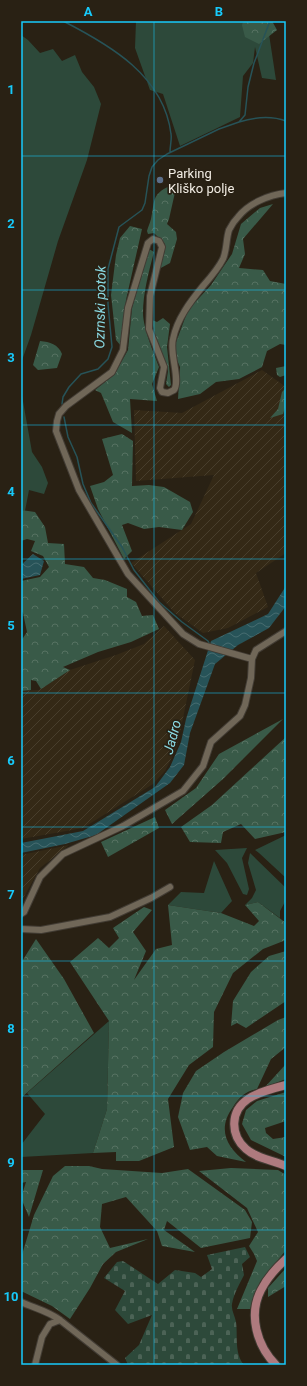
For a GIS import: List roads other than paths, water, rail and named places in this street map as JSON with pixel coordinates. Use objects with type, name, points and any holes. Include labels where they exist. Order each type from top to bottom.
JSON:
[{"type":"main road","points":[[286,1085],[249,1098],[234,1117],[233,1127],[236,1137],[247,1150],[262,1158],[286,1166]]},
{"type":"main road","points":[[276,1365],[264,1351],[259,1339],[256,1326],[256,1301],[268,1279],[286,1259]]},
{"type":"street","points":[[252,659],[200,644],[183,634],[128,574],[79,490],[56,431],[59,414],[66,406],[112,372],[124,350],[128,308],[148,243],[153,239],[159,241],[162,247],[150,296],[150,329],[164,367],[160,388],[162,392],[168,393],[174,390],[176,385],[172,355],[174,331],[186,308],[222,260],[227,246],[229,230],[238,216],[255,203],[273,195],[286,193]]},
{"type":"street","points":[[21,914],[24,912],[40,877],[63,854],[123,826],[183,791],[203,766],[211,742],[240,716],[245,705],[252,659],[256,650],[286,631]]},
{"type":"street","points":[[21,929],[41,930],[110,917],[170,887]]},
{"type":"street","points":[[21,1302],[36,1309],[51,1313],[117,1365]]},
{"type":"street","points":[[35,1365],[42,1337],[50,1324],[60,1320]]},
{"type":"water","points":[[33,554],[44,561],[40,575],[21,579],[21,565]]},
{"type":"water","name":"Jadro","points":[[286,586],[286,606],[269,628],[238,645],[215,664],[190,733],[184,765],[170,783],[96,835],[65,844],[21,853],[21,843],[83,831],[155,787],[170,767],[181,742],[186,719],[211,641],[268,614]]},
{"type":"waterway","points":[[63,21],[81,30],[116,52],[146,79],[158,95],[166,113],[171,136],[170,152]]},
{"type":"waterway","name":"Ozrnski potok","points":[[62,404],[63,397],[69,387],[81,374],[98,369],[108,359],[112,347],[108,304],[108,269],[119,227],[142,210],[145,203],[149,176],[152,167],[158,160],[167,154],[219,129],[239,122],[245,115],[248,87],[254,63],[270,21]]},
{"type":"waterway","points":[[239,122],[262,117],[286,121]]},
{"type":"waterway","name":"Ozrnski potok","points":[[64,417],[68,437],[77,457],[83,484],[91,503],[122,547],[134,570],[159,602],[182,622],[208,641],[210,645]]},
{"type":"place","name":"Parking Kliško polje","points":[[160,180]]}]
